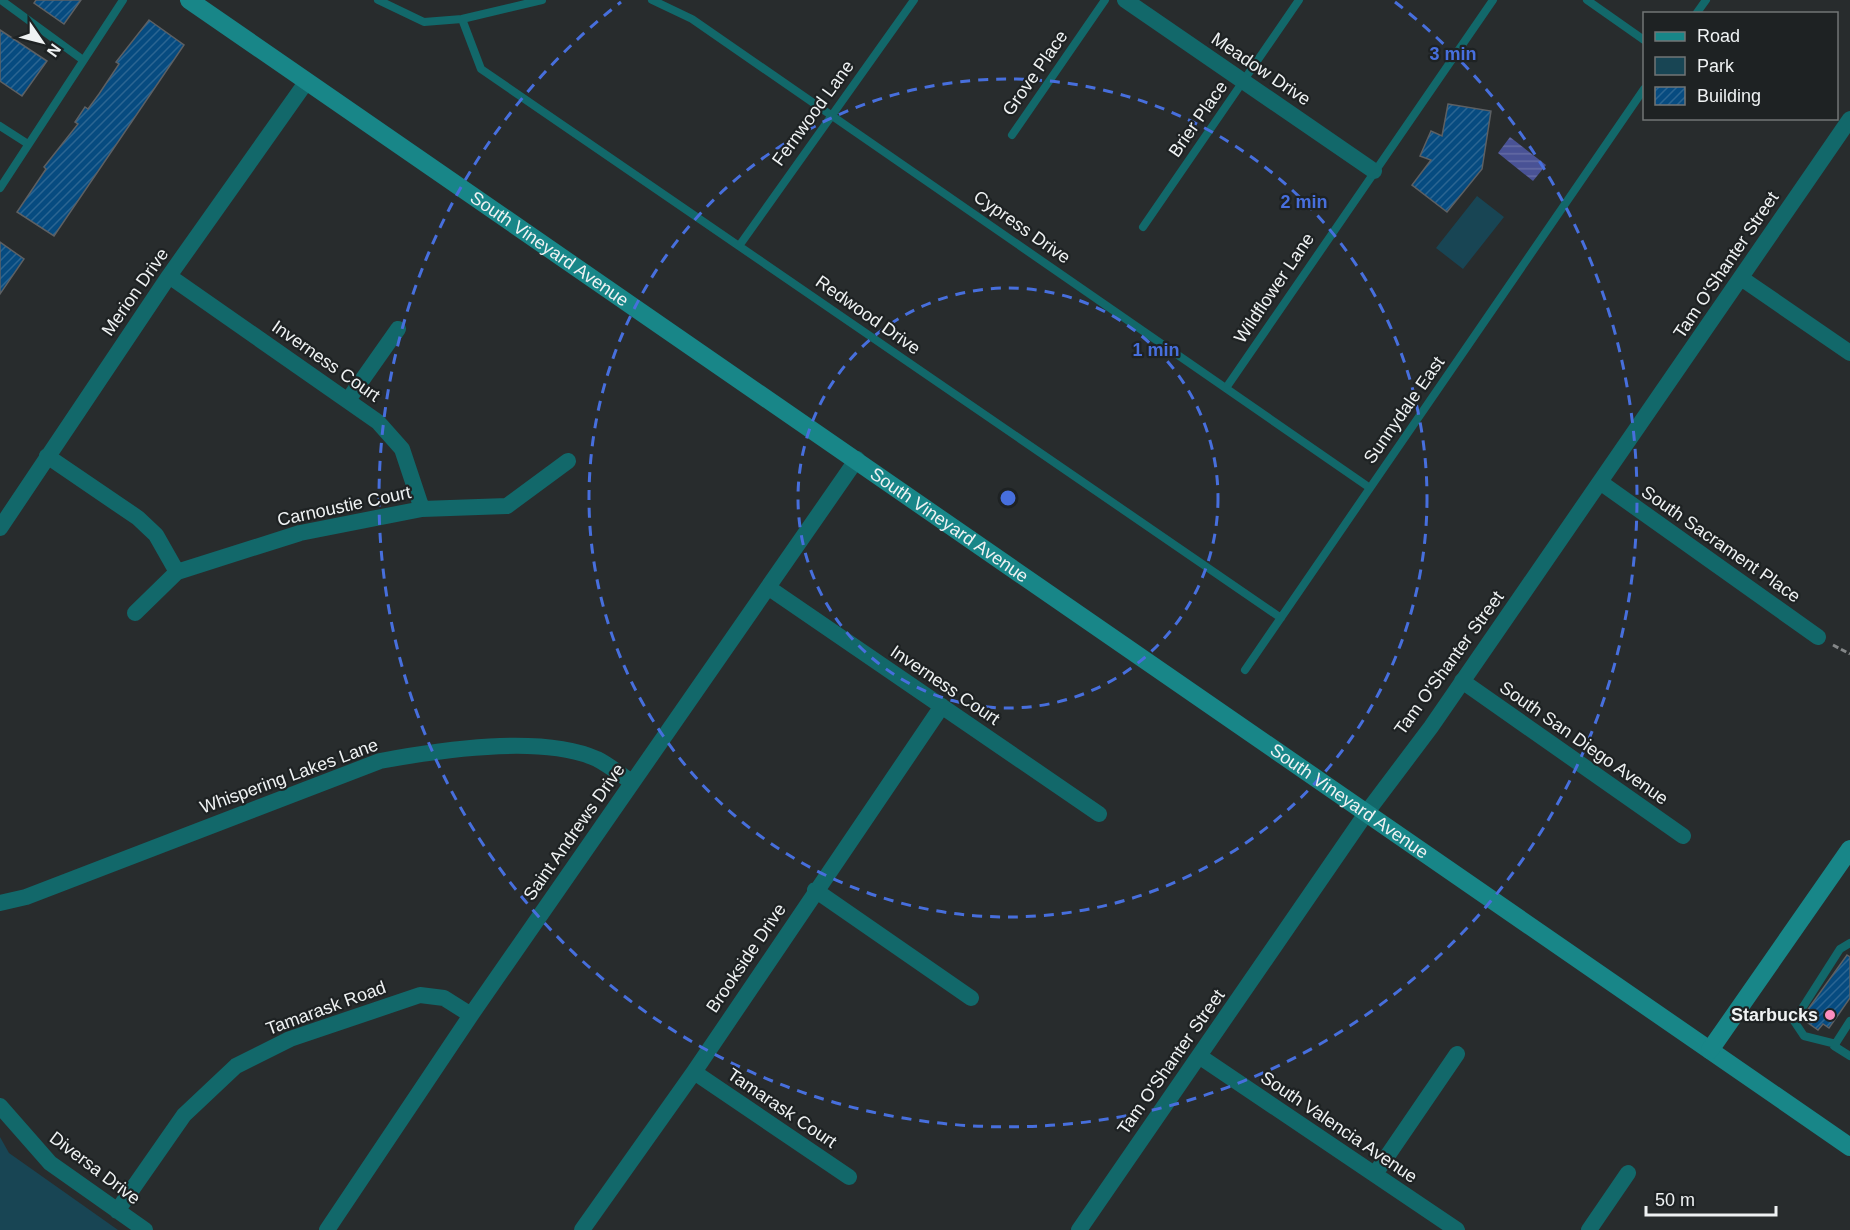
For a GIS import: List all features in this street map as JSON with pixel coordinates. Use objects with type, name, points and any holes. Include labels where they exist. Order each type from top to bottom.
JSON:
[{"type":"main road","name":"South Vineyard Avenue","points":[[189,0],[857,459],[1850,1147]]},
{"type":"main road","points":[[1710,1050],[1850,849]]},
{"type":"street","name":"Meadow Drive","points":[[1125,0],[1374,171]]},
{"type":"street","name":"Merion Drive","points":[[0,528],[169,276],[307,81]]},
{"type":"street","name":"Tam O'Shanter Street","points":[[1079,1230],[1850,119]]},
{"type":"street","name":"Inverness Court","points":[[169,276],[378,422],[402,449],[422,509]]},
{"type":"street","points":[[1741,278],[1850,353]]},
{"type":"street","points":[[348,400],[398,328]]},
{"type":"street","points":[[47,456],[138,518],[156,535],[177,572]]},
{"type":"street","name":"Saint Andrews Drive","points":[[327,1230],[471,1015],[857,459]]},
{"type":"street","name":"Carnoustie Court","points":[[135,614],[177,572],[300,533],[422,509],[507,506],[568,461]]},
{"type":"street","name":"South Sacrament Place","points":[[1600,482],[1818,637]]},
{"type":"street","name":"Inverness Court","points":[[769,588],[1099,814]]},
{"type":"street","name":"South San Diego Avenue","points":[[1462,681],[1683,836]]},
{"type":"street","name":"Brookside Drive","points":[[582,1230],[694,1072],[815,890],[942,706]]},
{"type":"street","name":"Whispering Lakes Lane","points":[[0,903],[26,897],[380,761],[440,750],[545,747],[597,759],[632,782]]},
{"type":"street","points":[[815,890],[971,998]]},
{"type":"street","name":"Tamarask Road","points":[[117,1211],[183,1115],[236,1066],[290,1039],[420,995],[444,998],[471,1015]]},
{"type":"street","points":[[1375,1174],[1457,1054]]},
{"type":"street","name":"South Valencia Avenue","points":[[1199,1056],[1457,1230]]},
{"type":"street","name":"Tamarask Court","points":[[694,1072],[849,1177]]},
{"type":"street","name":"Diversa Drive","points":[[0,1106],[50,1163],[145,1230]]},
{"type":"street","points":[[1589,1230],[1628,1173]]},
{"type":"lane","points":[[1,0],[83,60]]},
{"type":"lane","points":[[0,188],[123,0]]},
{"type":"lane","points":[[378,0],[424,22],[462,19],[542,0]]},
{"type":"lane","name":"Cypress Drive","points":[[652,0],[693,19],[1370,488]]},
{"type":"lane","name":"Fernwood Lane","points":[[739,246],[914,0]]},
{"type":"lane","name":"Grove Place","points":[[1012,135],[1105,0]]},
{"type":"lane","name":"Brier Place","points":[[1143,227],[1299,0]]},
{"type":"lane","name":"Wildflower Lane","points":[[1226,388],[1493,0]]},
{"type":"lane","points":[[1587,0],[1643,39]]},
{"type":"lane","name":"Redwood Drive","points":[[462,19],[482,69],[1281,618]]},
{"type":"lane","name":"Sunnydale East","points":[[1245,670],[1592,168],[1643,91]]},
{"type":"lane","points":[[0,126],[28,144]]},
{"type":"lane","points":[[1836,1044],[1804,1036],[1794,1022],[1840,949],[1850,943]]},
{"type":"lane","points":[[1850,1021],[1834,1046],[1850,1056]]},
{"type":"green space","points":[[1477,196],[1504,217],[1463,269],[1436,248]]},
{"type":"green space","points":[[0,1137],[9,1153],[118,1230],[0,1230]]},
{"type":"water","points":[[1510,137],[1546,165],[1533,181],[1498,153]]},
{"type":"building","points":[[36,0],[81,0],[64,24],[34,3]]},
{"type":"building","points":[[149,20],[184,45],[54,236],[17,212],[46,169],[44,167],[78,124],[75,122],[85,107],[88,109],[119,64],[116,62]]},
{"type":"building","points":[[0,30],[47,61],[22,96],[0,81]]},
{"type":"building","points":[[1448,104],[1491,111],[1482,169],[1447,212],[1412,185],[1431,160],[1420,156],[1431,131],[1442,136]]},
{"type":"building","points":[[0,242],[24,259],[0,294]]},
{"type":"building","points":[[1847,955],[1850,957],[1850,998],[1829,1028],[1823,1024],[1818,1030],[1804,1020],[1809,1014],[1806,1012]]},
{"type":"place","name":"Starbucks","points":[[1830,1015]]}]
